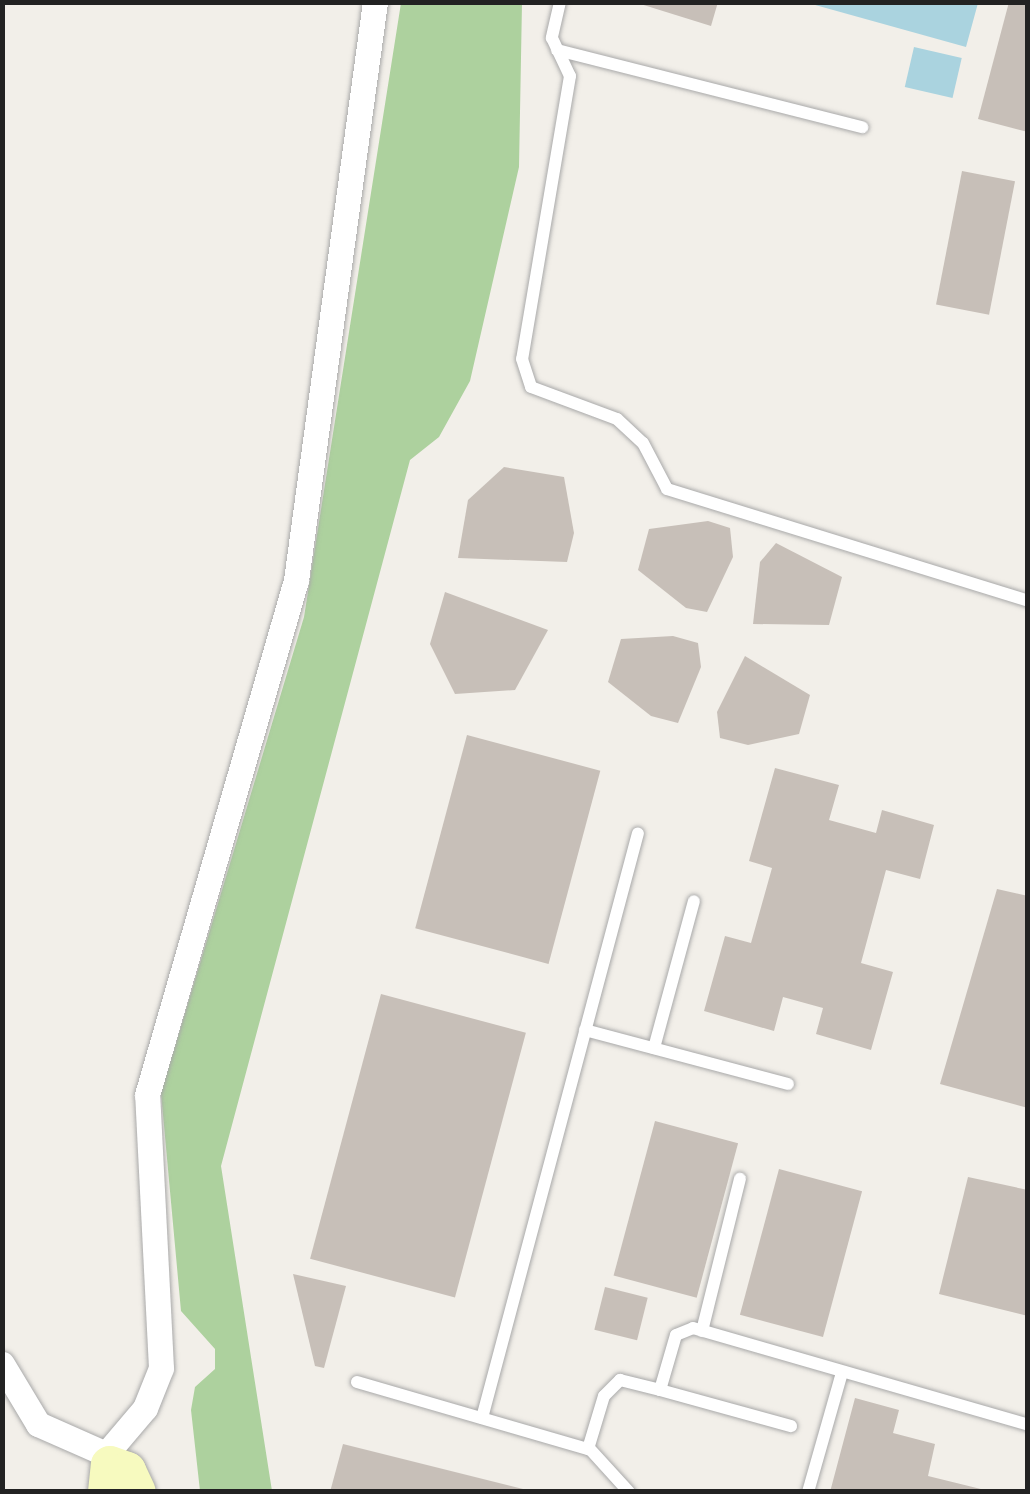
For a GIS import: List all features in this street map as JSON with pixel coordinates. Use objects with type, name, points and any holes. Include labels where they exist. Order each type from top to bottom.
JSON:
[{"type":"street","points":[[108,1470],[145,1408],[161,1368],[146,1095],[296,580],[375,2]]},
{"type":"street","points":[[2,1364],[38,1424],[108,1470],[127,1471],[138,1492]]},
{"type":"lane","points":[[560,2],[558,50],[570,76],[522,359],[532,387],[618,420],[643,443],[668,489],[1028,601]]},
{"type":"lane","points":[[558,50],[862,127]]},
{"type":"lane","points":[[482,1418],[638,833]]},
{"type":"lane","points":[[654,1048],[694,901]]},
{"type":"lane","points":[[585,1030],[788,1084]]},
{"type":"lane","points":[[702,1331],[740,1180]]},
{"type":"lane","points":[[660,1390],[676,1335],[702,1331],[1028,1426]]},
{"type":"lane","points":[[808,1492],[842,1373]]},
{"type":"lane","points":[[588,1447],[604,1396],[620,1380],[791,1426]]},
{"type":"lane","points":[[357,1382],[588,1447],[629,1492]]},
{"type":"green space","points":[[401,3],[522,3],[519,167],[470,381],[439,437],[410,460],[221,1166],[272,1491],[200,1491],[191,1410],[195,1387],[215,1369],[215,1349],[181,1311],[161,1093],[304,617]]},
{"type":"water","points":[[978,2],[966,47],[808,3]]},
{"type":"water","points":[[914,47],[962,58],[953,98],[905,87]]},
{"type":"building","points":[[634,2],[718,2],[711,26]]},
{"type":"building","points":[[1009,2],[1028,2],[1028,132],[978,119]]},
{"type":"building","points":[[962,171],[1015,181],[989,315],[936,305]]},
{"type":"building","points":[[504,467],[564,477],[574,533],[567,562],[458,558],[468,500]]},
{"type":"building","points":[[708,521],[730,528],[733,557],[707,612],[686,608],[638,570],[649,529]]},
{"type":"building","points":[[776,543],[842,577],[829,625],[753,624],[760,562]]},
{"type":"building","points":[[445,592],[548,630],[515,690],[455,694],[430,644]]},
{"type":"building","points":[[673,636],[698,643],[701,667],[678,723],[651,716],[608,682],[621,639]]},
{"type":"building","points":[[745,656],[810,695],[799,734],[748,745],[720,738],[717,712]]},
{"type":"building","points":[[467,735],[600,771],[549,964],[415,928]]},
{"type":"building","points":[[775,768],[839,785],[829,820],[876,833],[882,810],[934,825],[920,879],[886,870],[861,963],[893,972],[871,1050],[816,1034],[823,1008],[783,997],[774,1031],[704,1011],[725,936],[751,943],[772,868],[749,861]]},
{"type":"building","points":[[997,889],[1028,896],[1028,1108],[940,1084]]},
{"type":"building","points":[[381,994],[526,1033],[455,1297],[310,1259]]},
{"type":"building","points":[[655,1121],[738,1143],[697,1298],[614,1276]]},
{"type":"building","points":[[779,1169],[862,1191],[823,1337],[740,1315]]},
{"type":"building","points":[[968,1177],[1028,1190],[1028,1316],[939,1294]]},
{"type":"building","points":[[293,1274],[346,1286],[324,1368],[315,1366]]},
{"type":"building","points":[[605,1287],[648,1298],[637,1340],[594,1330]]},
{"type":"building","points":[[855,1398],[899,1410],[893,1433],[935,1444],[928,1476],[993,1492],[830,1492]]},
{"type":"building","points":[[343,1444],[527,1490],[330,1492]]}]
